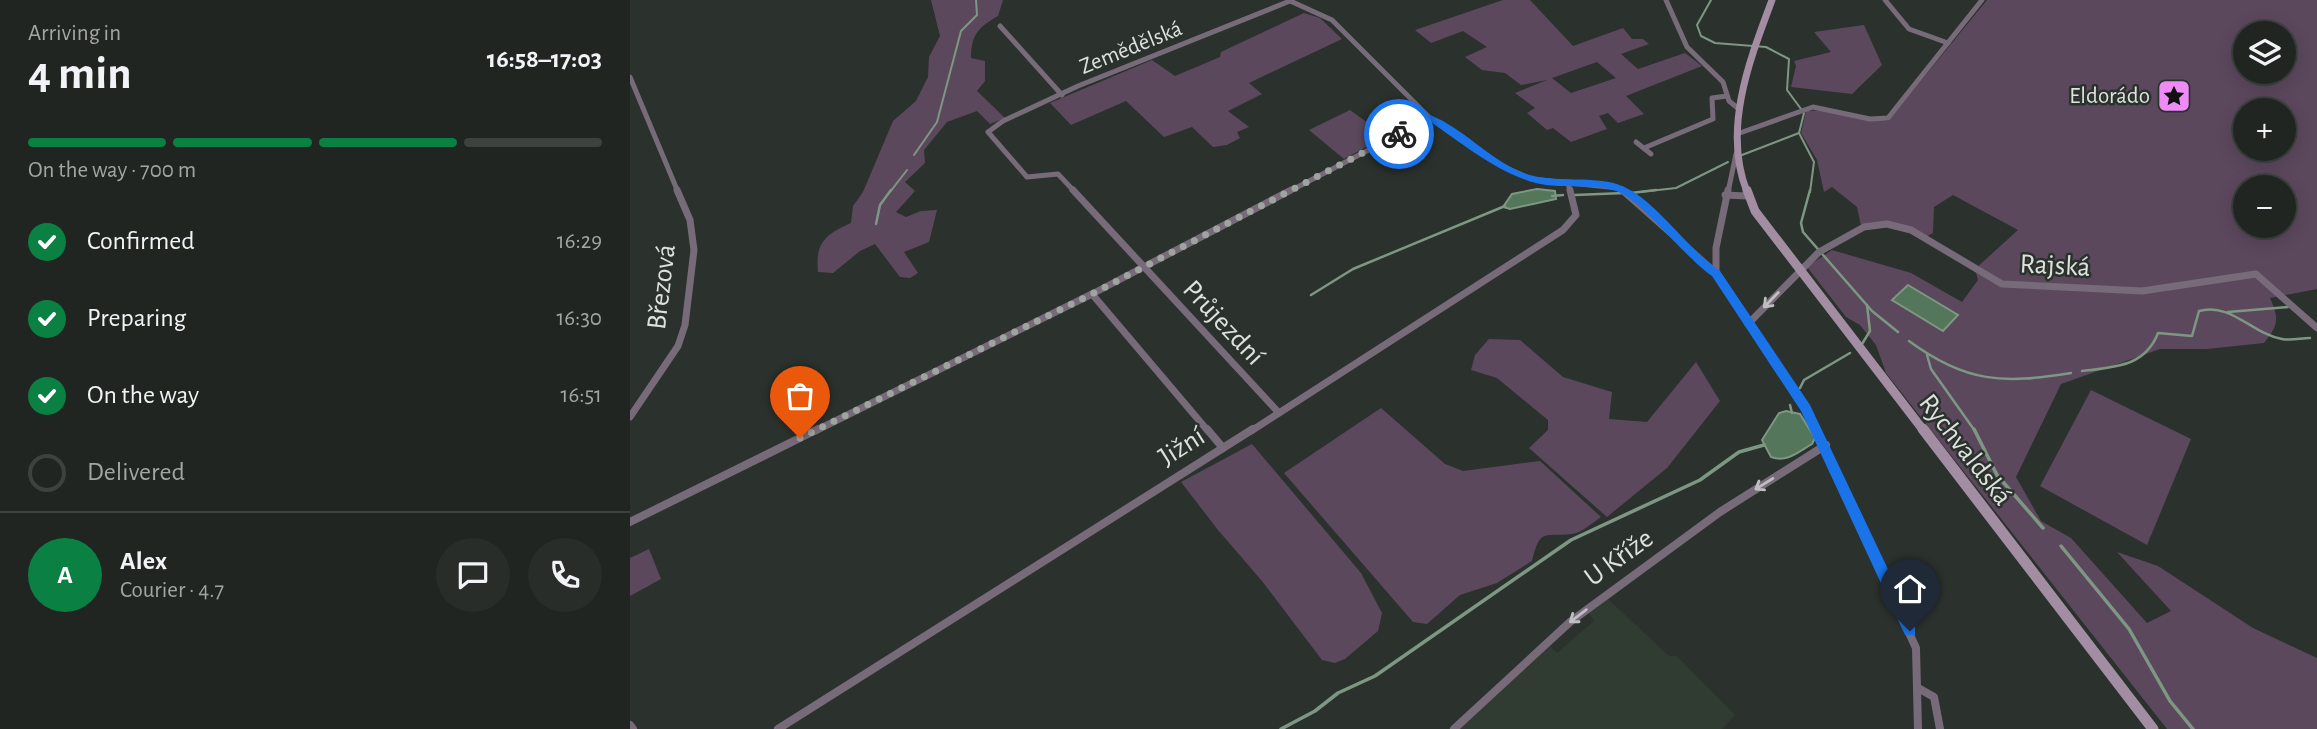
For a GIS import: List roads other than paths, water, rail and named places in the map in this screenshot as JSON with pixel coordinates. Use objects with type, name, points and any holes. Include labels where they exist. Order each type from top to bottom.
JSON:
[{"type":"street","points":[[1666,0],[1681,37],[1723,82],[1732,106],[1740,110]]},
{"type":"street","name":"Rychvaldská","points":[[1772,0],[1754,46],[1740,110],[1736,154],[1747,196],[1765,227],[2152,729]]},
{"type":"street","points":[[1885,0],[1909,29],[1948,43]]},
{"type":"street","points":[[1737,134],[1752,133],[1805,108],[1824,108],[1880,120],[1888,118],[1982,0]]},
{"type":"street","points":[[1289,1],[1332,20],[1430,118],[1506,169],[1531,179],[1608,185],[1631,195],[1703,264],[1716,273],[1730,298],[1806,408],[1826,445],[1910,631],[1916,648],[1918,729]]},
{"type":"street","name":"Zemědělská","points":[[1062,95],[1289,1]]},
{"type":"street","points":[[1000,26],[1062,95]]},
{"type":"street","name":"Březová","points":[[630,77],[690,220],[694,250],[685,325],[678,346],[630,417]]},
{"type":"street","name":"Průjezdní","points":[[1062,95],[996,124],[990,128],[989,135],[1027,177],[1058,174],[1279,413]]},
{"type":"street","points":[[1644,148],[1713,119],[1712,98],[1727,96]]},
{"type":"street","points":[[630,522],[1092,294],[1430,118]]},
{"type":"street","points":[[1636,142],[1651,154]]},
{"type":"street","points":[[1716,273],[1716,248],[1725,195],[1736,154]]},
{"type":"street","name":"Jižní","points":[[778,729],[1563,230],[1576,215],[1569,198],[1568,183]]},
{"type":"street","points":[[1725,195],[1747,196]]},
{"type":"street","name":"Rajská","points":[[1748,324],[1819,250],[1857,230],[1894,226],[1912,230],[1989,279],[2002,284],[2141,291],[2256,274],[2317,328]]},
{"type":"street","points":[[1092,294],[1223,448]]},
{"type":"street","name":"U Kříže","points":[[1454,729],[1580,614],[1720,512],[1826,445]]},
{"type":"street","points":[[1919,688],[1934,697],[1940,729]]},
{"type":"waterway","points":[[914,155],[937,122],[961,31],[977,15],[976,0]]},
{"type":"waterway","points":[[1711,0],[1697,25],[1701,36],[1715,43],[1766,47],[1789,59],[1787,90],[1804,113],[1799,133]]},
{"type":"waterway","points":[[1742,155],[1799,133]]},
{"type":"waterway","points":[[1799,133],[1814,162],[1810,192]]},
{"type":"waterway","points":[[1640,192],[1676,188],[1728,162]]},
{"type":"waterway","points":[[890,192],[907,170]]},
{"type":"waterway","points":[[876,224],[880,205],[891,190]]},
{"type":"waterway","points":[[1631,193],[1656,190]]},
{"type":"waterway","points":[[1810,190],[1801,223],[1803,232],[1867,305]]},
{"type":"waterway","points":[[1575,195],[1624,193]]},
{"type":"waterway","points":[[1552,196],[1563,195]]},
{"type":"waterway","points":[[1311,295],[1353,269],[1505,206]]},
{"type":"waterway","points":[[1862,344],[1870,331],[1867,305]]},
{"type":"waterway","points":[[1867,305],[1898,332]]},
{"type":"waterway","points":[[2228,312],[2288,307]]},
{"type":"waterway","points":[[2082,371],[2117,366],[2137,359],[2145,353],[2158,333],[2192,336],[2199,311],[2211,309],[2231,315],[2271,336],[2292,340],[2310,338]]},
{"type":"waterway","points":[[1909,341],[1949,365],[1986,377],[2025,379],[2071,373]]},
{"type":"waterway","points":[[1800,388],[1804,380],[1850,353]]},
{"type":"waterway","points":[[1927,355],[1931,369],[1975,431]]},
{"type":"waterway","points":[[1790,405],[1792,413]]},
{"type":"waterway","points":[[1975,431],[1997,475],[2043,528]]},
{"type":"waterway","points":[[1281,729],[1315,711],[1338,693],[1375,676],[1571,540],[1700,480],[1739,452],[1764,445]]},
{"type":"waterway","points":[[2061,546],[2129,629],[2170,701],[2193,729]]},
{"type":"place","name":"Eldorádo","points":[[2174,96]]}]
